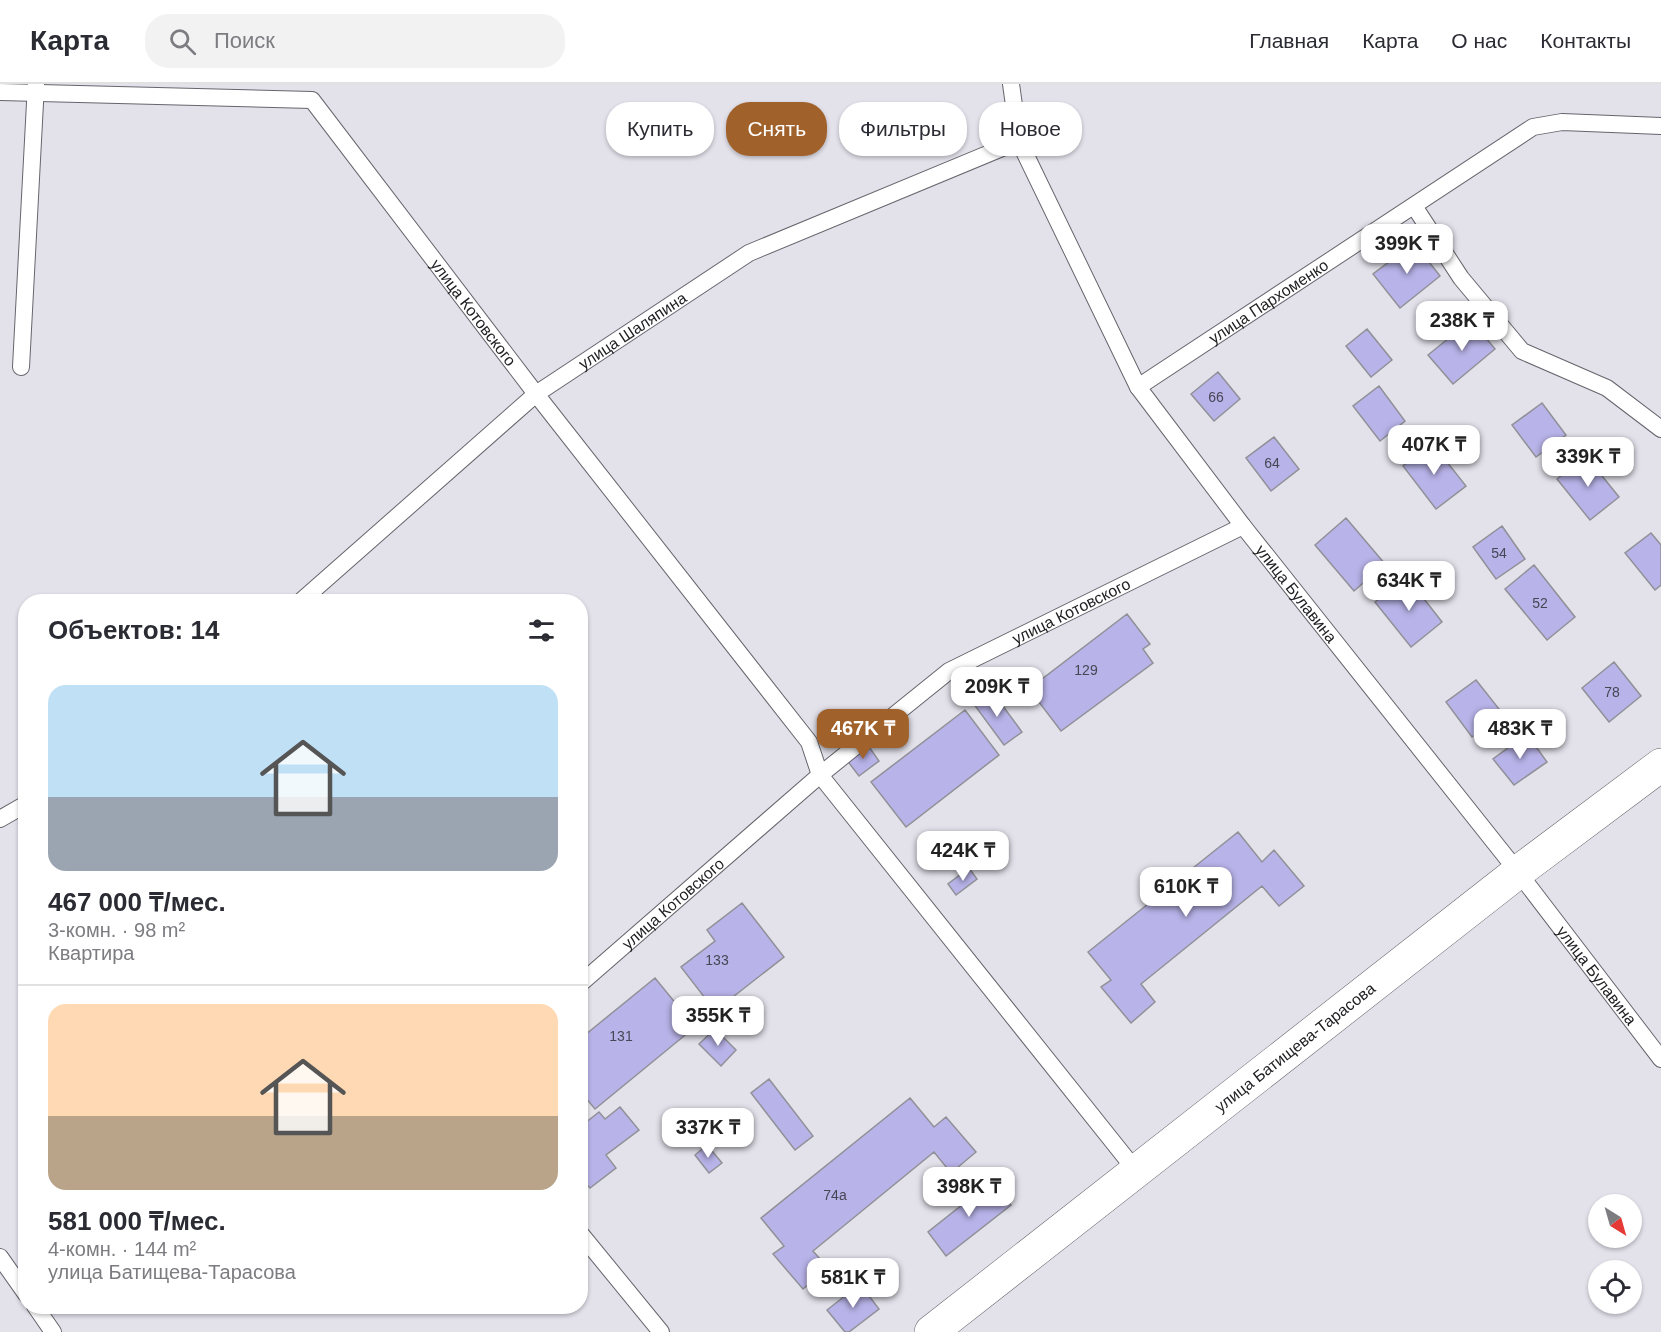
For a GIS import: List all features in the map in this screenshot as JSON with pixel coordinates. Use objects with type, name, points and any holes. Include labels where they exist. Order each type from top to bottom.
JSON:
[{"type":"street","name":"улица Батищева-Тарасова","points":[[931,1332],[1518,872],[1661,765]]},
{"type":"lane","name":"улица Булавина","points":[[1011,84],[1014,102]]},
{"type":"lane","name":"улица Котовского","points":[[0,92],[36,88],[312,100],[536,394],[809,742],[820,775]]},
{"type":"lane","points":[[21,367],[36,88]]},
{"type":"lane","name":"улица Пархоменко","points":[[1138,387],[1533,128],[1562,122],[1661,126]]},
{"type":"lane","name":"улица Шаляпина","points":[[309,594],[536,394],[749,253],[983,156]]},
{"type":"lane","name":"улица Булавина","points":[[1026,156],[1138,387],[1243,526],[1518,872],[1661,1059]]},
{"type":"lane","points":[[1414,206],[1461,278],[1522,351],[1607,388],[1661,429]]},
{"type":"lane","name":"улица Котовского","points":[[588,977],[820,775],[949,671],[1243,526]]},
{"type":"lane","points":[[820,775],[1137,1172]]},
{"type":"lane","points":[[0,819],[18,809]]},
{"type":"lane","points":[[588,1243],[661,1332]]},
{"type":"lane","points":[[0,1257],[18,1283]]},
{"type":"lane","points":[[40,1314],[52,1332]]},
{"type":"building","points":[[1414,243],[1440,276],[1400,308],[1373,274]]},
{"type":"building","points":[[1471,320],[1495,349],[1453,384],[1428,355]]},
{"type":"building","points":[[1367,329],[1392,360],[1371,377],[1346,346]]},
{"type":"building","points":[[1218,372],[1240,399],[1214,421],[1191,394]]},
{"type":"building","points":[[1379,386],[1405,421],[1380,441],[1353,406]]},
{"type":"building","points":[[1542,403],[1566,435],[1536,457],[1512,425]]},
{"type":"building","points":[[1274,437],[1299,469],[1271,491],[1246,458]]},
{"type":"building","points":[[1432,443],[1466,486],[1436,509],[1403,466]]},
{"type":"building","points":[[1586,456],[1619,497],[1590,520],[1557,479]]},
{"type":"building","points":[[1346,518],[1385,564],[1354,591],[1315,545]]},
{"type":"building","points":[[1502,526],[1525,559],[1496,579],[1473,547]]},
{"type":"building","points":[[1651,533],[1661,545],[1661,585],[1655,590],[1625,553]]},
{"type":"building","points":[[1534,565],[1575,617],[1547,640],[1505,589]]},
{"type":"building","points":[[1407,577],[1442,622],[1411,647],[1375,602]]},
{"type":"building","points":[[1127,614],[1150,644],[1143,649],[1153,663],[1061,731],[1029,689]]},
{"type":"building","points":[[1614,662],[1641,696],[1609,722],[1582,688]]},
{"type":"building","points":[[1476,680],[1503,714],[1472,737],[1446,702]]},
{"type":"building","points":[[991,690],[1022,732],[1004,745],[973,703]]},
{"type":"building","points":[[965,710],[999,755],[906,827],[871,782]]},
{"type":"building","points":[[1527,734],[1547,762],[1514,785],[1493,759]]},
{"type":"building","points":[[867,744],[879,761],[859,776],[846,759]]},
{"type":"building","points":[[1238,832],[1262,862],[1274,850],[1304,886],[1279,906],[1262,886],[1141,984],[1155,1002],[1131,1023],[1101,987],[1111,980],[1088,952]]},
{"type":"building","points":[[969,868],[977,879],[956,895],[948,884]]},
{"type":"building","points":[[742,903],[784,957],[715,1011],[681,967],[715,941],[707,930]]},
{"type":"building","points":[[655,978],[695,1027],[595,1109],[588,1101],[588,1032]]},
{"type":"building","points":[[715,1029],[736,1050],[721,1066],[699,1044]]},
{"type":"building","points":[[769,1079],[813,1136],[795,1150],[751,1093]]},
{"type":"building","points":[[910,1098],[934,1127],[946,1117],[976,1152],[951,1173],[934,1152],[813,1251],[828,1268],[803,1289],[773,1254],[784,1246],[761,1218]]},
{"type":"building","points":[[620,1107],[639,1130],[606,1155],[616,1168],[590,1188],[588,1186],[588,1121],[599,1112],[605,1119]]},
{"type":"building","points":[[707,1145],[722,1163],[709,1173],[695,1155]]},
{"type":"building","points":[[992,1181],[1011,1205],[946,1256],[928,1232]]},
{"type":"building","points":[[860,1284],[879,1309],[849,1332],[845,1332],[827,1310]]}]
